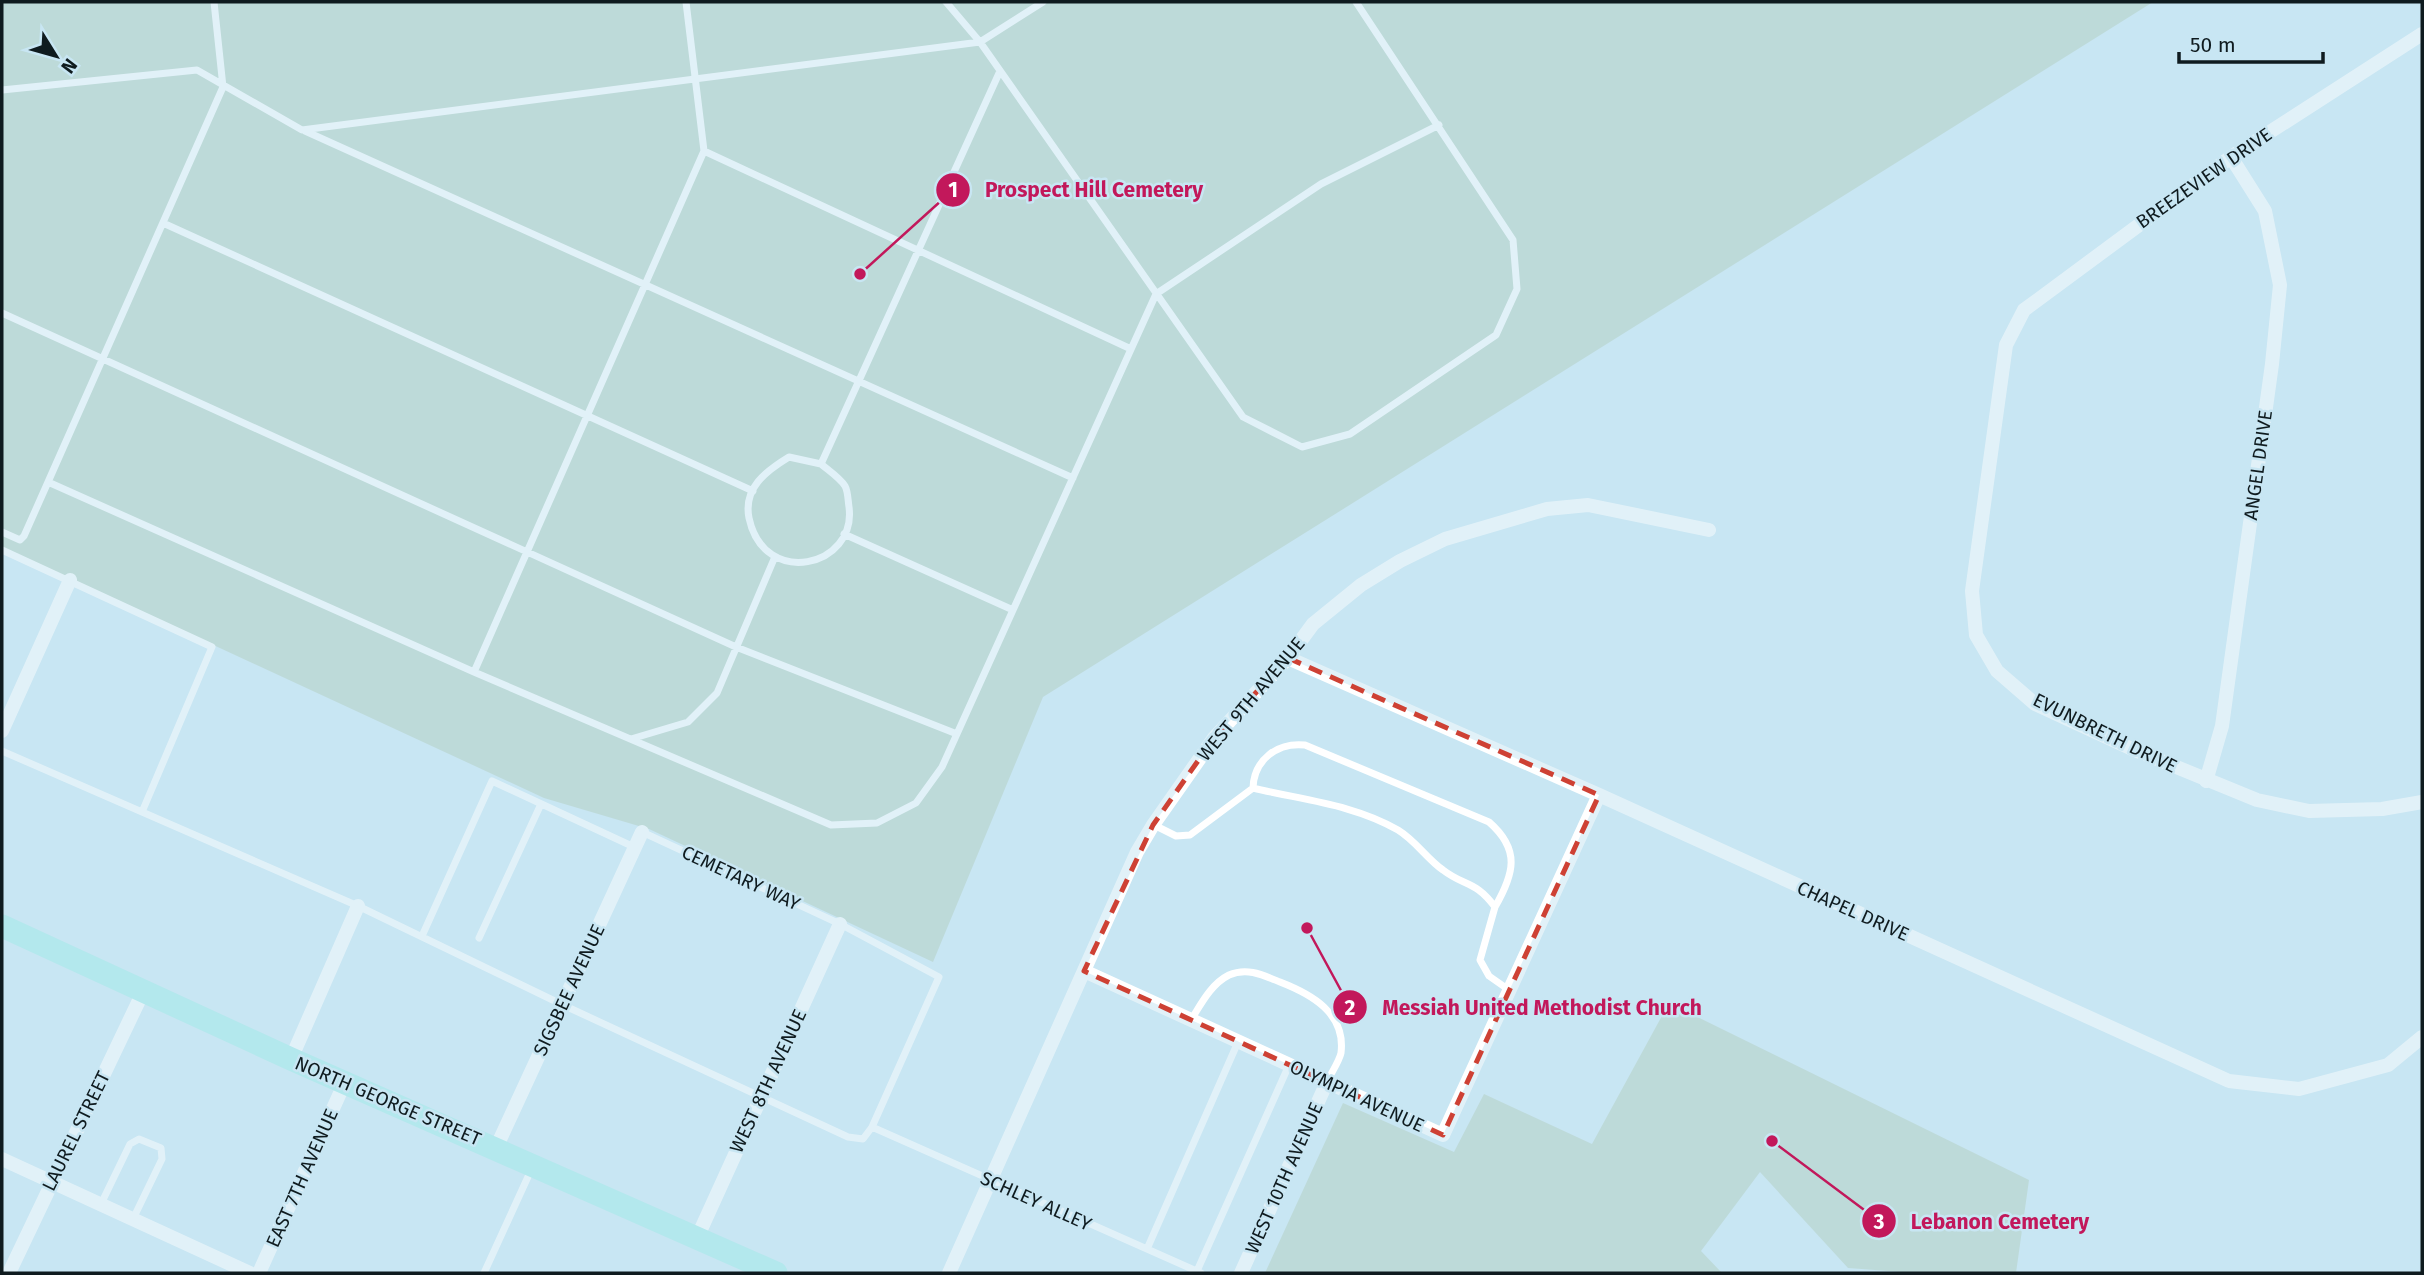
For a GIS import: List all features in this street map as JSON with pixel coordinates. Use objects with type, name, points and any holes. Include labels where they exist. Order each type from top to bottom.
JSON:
[{"type":"main road","name":"NORTH GEORGE STREET","points":[[2,926],[291,1059],[534,1164],[696,1238],[749,1268],[776,1273]]},
{"type":"street","name":"BREEZEVIEW DRIVE","points":[[2006,345],[2024,310],[2231,157],[2422,34]]},
{"type":"street","name":"ANGEL DRIVE","points":[[2206,781],[2222,726],[2271,377],[2280,285],[2266,211],[2231,157]]},
{"type":"street","name":"EVUNBRETH DRIVE","points":[[2006,345],[1972,590],[1976,635],[1997,671],[2035,704],[2206,781],[2257,800],[2309,811],[2382,809],[2422,802]]},
{"type":"street","name":"WEST 9TH AVENUE","points":[[949,1273],[1084,971],[1153,825],[1214,738],[1288,658],[1313,624],[1361,584],[1400,561],[1445,539],[1547,509],[1588,505],[1709,530]]},
{"type":"street","points":[[2,731],[70,580]]},
{"type":"street","name":"CHAPEL DRIVE","points":[[1288,658],[1599,795],[2229,1081],[2299,1089],[2388,1065],[2422,1037]]},
{"type":"street","name":"OLYMPIA AVENUE","points":[[1084,971],[1443,1135],[1599,795]]},
{"type":"street","name":"SIGSBEE AVENUE","points":[[496,1148],[642,832]]},
{"type":"street","points":[[291,1059],[358,906]]},
{"type":"street","name":"WEST 8TH AVENUE","points":[[696,1238],[840,924]]},
{"type":"street","name":"LAUREL STREET","points":[[9,1273],[144,990]]},
{"type":"street","name":"EAST 7TH AVENUE","points":[[259,1273],[345,1082]]},
{"type":"street","name":"WEST 10TH AVENUE","points":[[1241,1273],[1327,1082]]},
{"type":"street","points":[[2,1159],[250,1273]]},
{"type":"lane","points":[[2,533],[20,540],[24,536],[223,87],[214,2]]},
{"type":"lane","points":[[474,672],[704,151],[686,2]]},
{"type":"lane","points":[[947,2],[980,42],[1243,418],[1302,447],[1350,434],[1496,335],[1517,289],[1513,240],[1365,5],[1356,2]]},
{"type":"lane","points":[[302,130],[980,42],[1043,2]]},
{"type":"lane","points":[[2,90],[197,70],[302,130],[1073,478]]},
{"type":"lane","points":[[821,464],[1000,71]]},
{"type":"lane","points":[[48,482],[474,672],[831,825],[877,823],[916,803],[942,767],[1156,294],[1321,184],[1439,125]]},
{"type":"lane","points":[[704,151],[1131,349]]},
{"type":"lane","points":[[163,223],[753,491]]},
{"type":"lane","points":[[2,313],[736,647],[957,734]]},
{"type":"lane","points":[[789,457],[821,464],[846,486],[851,520],[835,550],[803,564],[774,558],[753,537],[746,505],[753,491],[762,474],[789,457]]},
{"type":"lane","points":[[844,534],[1013,610]]},
{"type":"lane","points":[[2,550],[212,647],[142,812]]},
{"type":"lane","points":[[631,740],[688,722],[717,694],[774,558]]},
{"type":"lane","points":[[1253,788],[1254,773],[1275,749],[1289,743],[1305,745],[1489,822],[1501,832],[1512,857],[1512,868],[1495,907],[1480,960],[1489,976],[1509,990]]},
{"type":"lane","points":[[2,751],[358,906],[563,1005],[848,1137],[863,1139],[872,1127]]},
{"type":"lane","points":[[422,936],[492,781],[634,847]]},
{"type":"lane","points":[[1153,825],[1176,836],[1190,835],[1253,788],[1336,804],[1398,830],[1422,848],[1443,870],[1482,890],[1495,907]]},
{"type":"lane","points":[[479,938],[541,804]]},
{"type":"lane","name":"CEMETARY WAY","points":[[642,832],[840,924],[939,977],[872,1127]]},
{"type":"lane","points":[[1191,1020],[1212,987],[1230,975],[1251,971],[1312,995],[1327,1008],[1338,1029],[1341,1053],[1327,1082]]},
{"type":"lane","points":[[1147,1249],[1238,1041]]},
{"type":"lane","points":[[1199,1272],[1289,1065]]},
{"type":"lane","name":"SCHLEY ALLEY","points":[[872,1127],[1199,1272]]},
{"type":"lane","points":[[101,1204],[130,1144],[139,1139],[152,1143],[161,1148],[162,1159],[133,1219]]},
{"type":"lane","points":[[484,1273],[534,1164]]},
{"type":"highlighted area","points":[[1288,658],[1599,795],[1443,1135],[1084,971],[1153,825],[1214,738]]},
{"type":"green space","points":[[2,2],[2153,2],[1043,697],[933,962],[649,829],[544,798],[2,547]]},
{"type":"green space","points":[[1669,1003],[2029,1180],[2016,1273],[1915,1273],[1848,1268],[1760,1172],[1701,1251],[1722,1273],[1265,1273],[1343,1103],[1454,1152],[1484,1094],[1592,1144]]},
{"type":"place","name":"Prospect Hill Cemetery","points":[[860,274]]},
{"type":"place","name":"Messiah United Methodist Church","points":[[1307,928]]},
{"type":"place","name":"Lebanon Cemetery","points":[[1772,1141]]}]
